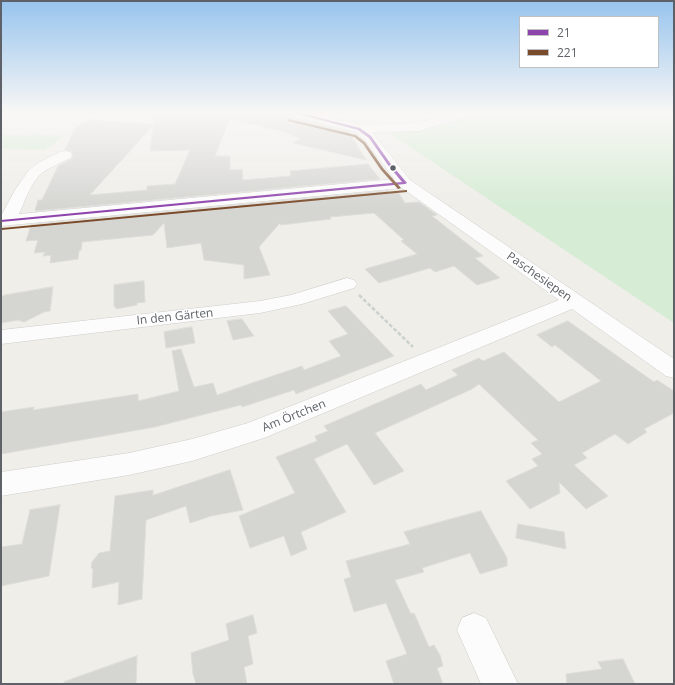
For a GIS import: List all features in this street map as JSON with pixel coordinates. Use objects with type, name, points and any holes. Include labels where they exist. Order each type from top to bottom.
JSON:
[{"type":"street","name":"Paschesiepen","points":[[375,144],[405,183],[674,370]]},
{"type":"street","points":[[4,221],[35,173],[65,155]]},
{"type":"street","points":[[4,221],[405,183]]},
{"type":"street","name":"In den Gärten","points":[[1,337],[260,307],[295,300],[347,284]]},
{"type":"street","name":"Am Örtchen","points":[[1,484],[129,464],[192,450],[255,431],[574,301]]},
{"type":"street","points":[[474,630],[500,684]]},
{"type":"path","points":[[347,284],[429,361]]},
{"type":"green space","points":[[1,144],[53,144],[45,150],[1,149]]},
{"type":"green space","points":[[405,144],[674,144],[674,323]]},
{"type":"building","points":[[68,144],[137,144],[90,195],[147,190],[147,186],[175,184],[190,150],[150,151],[151,144],[220,144],[215,156],[230,156],[230,170],[242,169],[243,180],[291,176],[290,171],[368,164],[380,179],[35,211],[38,200],[42,200],[58,166],[71,159],[73,156],[71,151],[65,150]]},
{"type":"building","points":[[297,144],[356,144],[366,160]]},
{"type":"building","points":[[388,191],[389,193],[398,192],[405,203],[419,202],[437,215],[432,216],[483,256],[475,258],[500,278],[477,285],[454,266],[435,272],[430,268],[379,283],[365,269],[417,254],[401,241],[404,240],[374,213],[330,217],[331,219],[281,225],[280,223],[259,247],[270,275],[244,279],[244,265],[204,260],[201,243],[167,248],[164,223],[153,235],[82,242],[78,259],[50,263],[51,255],[43,256],[45,252],[34,253],[38,240],[26,241],[31,225]]},
{"type":"building","points":[[144,281],[145,302],[116,309],[116,307],[114,307],[114,285]]},
{"type":"building","points":[[53,287],[50,311],[44,312],[24,322],[18,320],[1,323],[1,296]]},
{"type":"building","points":[[346,306],[394,356],[296,394],[294,390],[242,407],[241,405],[155,427],[1,454],[1,412],[34,407],[33,410],[138,394],[138,401],[179,391],[172,351],[181,349],[194,387],[213,383],[217,395],[302,366],[304,370],[341,356],[329,341],[348,334],[328,311]]},
{"type":"building","points":[[242,319],[254,336],[233,340],[227,321]]},
{"type":"building","points":[[568,321],[654,382],[657,380],[674,391],[674,413],[644,429],[647,432],[628,444],[615,434],[582,453],[587,458],[574,465],[608,496],[586,509],[559,482],[560,493],[530,509],[506,481],[538,466],[532,459],[542,454],[531,443],[538,440],[479,384],[472,389],[375,433],[404,471],[374,485],[347,444],[314,459],[346,512],[301,532],[307,549],[291,556],[284,536],[250,548],[239,516],[295,493],[276,457],[317,441],[315,436],[328,431],[324,426],[421,384],[426,390],[458,375],[452,370],[479,358],[483,361],[504,352],[559,402],[601,381],[555,345],[552,347],[537,335]]},
{"type":"building","points":[[192,327],[195,343],[166,348],[164,332]]},
{"type":"building","points":[[230,470],[243,510],[211,516],[190,523],[186,506],[146,520],[142,599],[118,605],[119,582],[92,588],[92,562],[99,553],[110,551],[115,496],[153,490],[153,495]]},
{"type":"building","points":[[60,505],[49,576],[1,586],[1,547],[22,544],[30,510]]},
{"type":"building","points":[[481,511],[507,558],[507,566],[480,574],[470,553],[422,568],[424,572],[395,580],[411,614],[414,613],[429,647],[434,645],[440,655],[443,666],[437,668],[443,684],[394,684],[386,661],[407,654],[386,603],[354,612],[344,579],[351,577],[346,561],[410,544],[404,532]]},
{"type":"building","points":[[518,524],[564,532],[566,549],[516,538]]},
{"type":"building","points":[[253,615],[257,633],[248,636],[253,664],[244,667],[247,684],[196,684],[193,674],[191,653],[229,640],[226,624]]},
{"type":"building","points":[[137,656],[136,684],[64,684],[64,682]]},
{"type":"building","points":[[623,659],[635,684],[567,684],[566,674],[602,669],[598,662]]},
{"type":"transit line","name":"221","points":[[365,144],[382,169],[399,188]]},
{"type":"transit line","name":"21","points":[[375,144],[405,183]]},
{"type":"transit line","name":"21","points":[[1,221],[405,183]]},
{"type":"transit line","name":"221","points":[[2,229],[406,191]]}]
